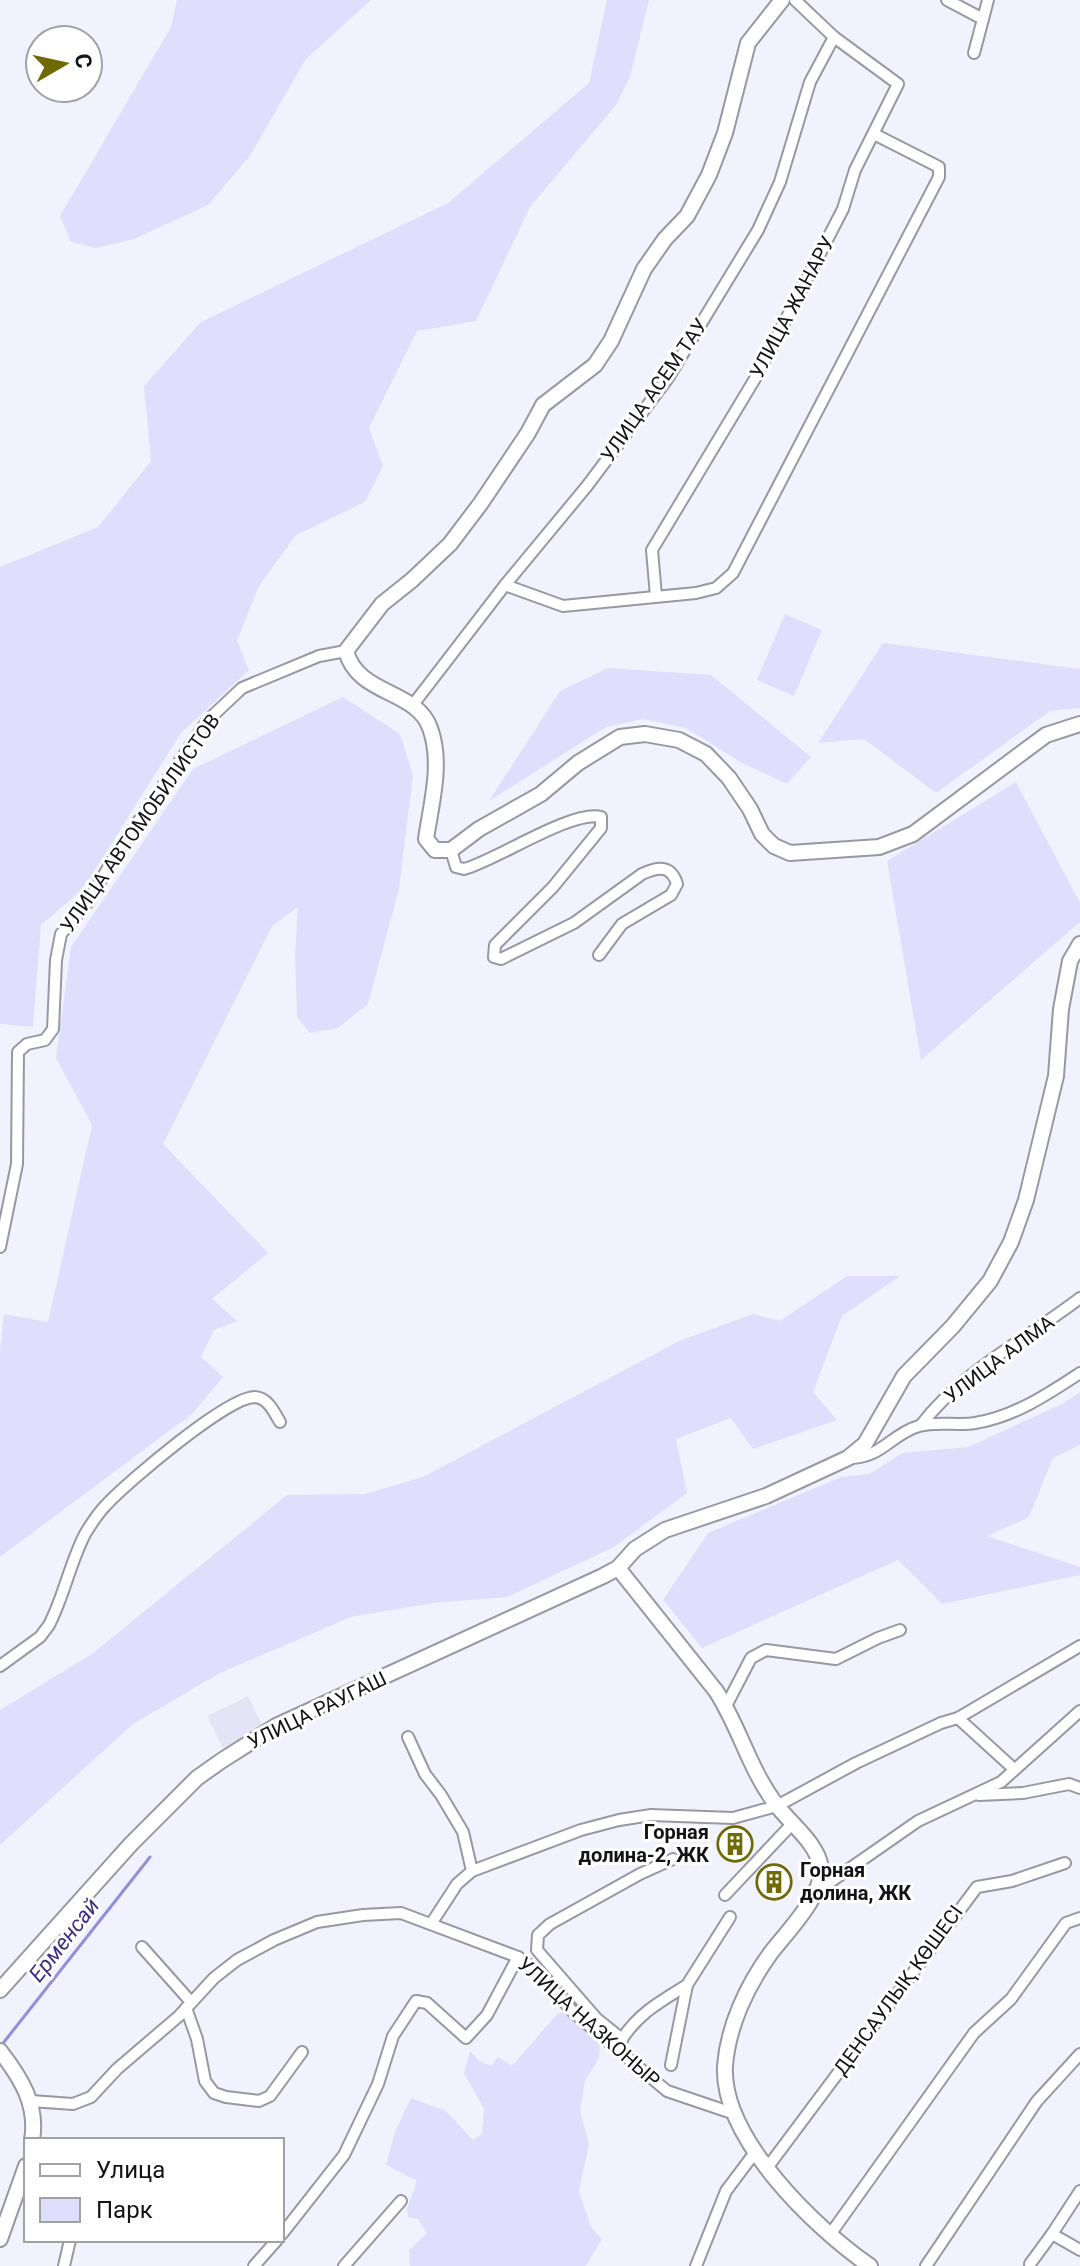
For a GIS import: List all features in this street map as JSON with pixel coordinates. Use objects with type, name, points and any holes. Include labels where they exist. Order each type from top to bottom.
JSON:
[{"type":"street","points":[[782,0],[748,43],[725,133],[709,175],[687,216],[665,239],[644,269],[611,341],[595,365],[543,405],[513,456],[450,544],[382,604],[346,651],[350,665],[358,676],[412,706],[423,715],[430,728],[436,767],[426,839],[435,850],[451,850],[479,829],[541,794],[578,763],[620,737],[645,734],[679,740],[706,754],[729,778],[762,834],[774,846],[790,853],[879,847],[913,834],[1046,735],[1080,724]]},
{"type":"street","points":[[795,0],[834,37]]},
{"type":"street","points":[[947,0],[983,19]]},
{"type":"street","points":[[974,53],[988,0]]},
{"type":"street","name":"УЛИЦА ЖАНАРУ","points":[[656,596],[652,550],[756,377],[843,209],[855,170],[898,84],[834,37]]},
{"type":"street","name":"УЛИЦА АСЕМ ТАУ","points":[[412,706],[505,585],[587,486],[668,378],[758,230],[780,182],[810,82],[834,37]]},
{"type":"street","points":[[505,585],[563,606],[696,593],[716,588],[733,573],[939,177],[939,167],[874,134]]},
{"type":"street","name":"УЛИЦА АВТОМОБИЛИСТОВ","points":[[0,1247],[17,1164],[18,1052],[27,1044],[45,1040],[53,1029],[56,960],[61,934],[89,901],[116,854],[208,720],[242,688],[319,656],[346,651]]},
{"type":"street","points":[[451,850],[456,867],[464,869],[539,834],[582,818],[601,817],[601,828],[553,887],[495,945],[493,952],[494,957],[501,959],[574,923],[642,874],[654,868],[666,868],[674,875],[677,884],[671,895],[622,924],[599,955]]},
{"type":"street","points":[[848,1458],[865,1444],[904,1376],[953,1326],[990,1281],[1004,1257],[1026,1200],[1056,1076],[1061,1009],[1070,961],[1080,944]]},
{"type":"street","name":"УЛИЦА АЛМА","points":[[921,1425],[960,1385],[1080,1298]]},
{"type":"street","points":[[848,1458],[864,1459],[906,1431],[921,1425],[973,1423],[1006,1416],[1080,1373]]},
{"type":"street","points":[[0,1666],[40,1637],[49,1625],[86,1533],[104,1506],[128,1483],[203,1425],[241,1401],[253,1397],[262,1399],[270,1405],[280,1422]]},
{"type":"street","name":"УЛИЦА РАУГАШ","points":[[0,1990],[165,1809],[197,1778],[239,1748],[276,1726],[618,1568],[635,1549],[665,1530],[766,1496],[848,1458]]},
{"type":"street","points":[[618,1568],[726,1706],[758,1779],[809,1842],[821,1867],[816,1892]]},
{"type":"street","points":[[726,1706],[751,1658],[766,1650],[836,1659],[900,1630]]},
{"type":"street","points":[[431,1924],[457,1884],[472,1871],[581,1830],[619,1820],[651,1815],[733,1818],[777,1806],[856,1763],[958,1718],[1080,1646]]},
{"type":"street","points":[[862,2264],[803,2211],[767,2168],[735,2114],[725,2068],[731,2030],[753,1980],[816,1892],[918,1821],[1001,1782],[1080,1711]]},
{"type":"street","points":[[958,1718],[1014,1769]]},
{"type":"street","points":[[408,1737],[425,1774],[463,1832],[472,1871]]},
{"type":"street","points":[[973,1795],[1023,1793],[1069,1784],[1080,1788]]},
{"type":"street","points":[[725,1895],[792,1824]]},
{"type":"street","points":[[673,1859],[563,1917],[538,1935],[537,1950],[621,2045],[642,2013],[687,1985]]},
{"type":"street","name":"ДЕНСАУЛЫҚ КӨШЕСІ","points":[[767,2168],[977,1887],[1012,1881],[1065,1863]]},
{"type":"street","name":"УЛИЦА НАЗКОНЫР","points":[[31,2101],[73,2104],[91,2097],[214,1978],[237,1960],[274,1940],[317,1922],[401,1913],[518,1957],[535,1969],[574,2013],[621,2045],[667,2091],[735,2114]]},
{"type":"street","points":[[671,2065],[687,1985],[730,1917]]},
{"type":"street","points":[[829,2236],[974,2033],[1011,1999],[1066,1923],[1080,1918]]},
{"type":"street","points":[[142,1947],[189,2005],[205,2081],[214,2093],[259,2101],[270,2096],[302,2052]]},
{"type":"street","points":[[284,2232],[344,2155],[378,2084],[393,2036],[411,2006],[416,2001],[427,2003],[466,2038],[487,2015],[518,1957]]},
{"type":"street","points":[[0,2051],[15,2070],[31,2101],[32,2138]]},
{"type":"street","points":[[926,2266],[1037,2101],[1080,2054]]},
{"type":"street","points":[[696,2266],[726,2191],[756,2151]]},
{"type":"street","points":[[2,2232],[24,2176]]},
{"type":"street","points":[[1030,2264],[1080,2191]]},
{"type":"street","points":[[344,2266],[401,2201]]},
{"type":"street","points":[[1052,2234],[1080,2250]]},
{"type":"street","points":[[64,2266],[70,2242]]},
{"type":"street","points":[[254,2266],[275,2242]]},
{"type":"shaded area","points":[[248,1696],[263,1727],[223,1748],[207,1716]]},
{"type":"green space","points":[[177,0],[371,0],[306,59],[249,157],[208,205],[134,239],[96,248],[71,242],[60,216],[171,27]]},
{"type":"green space","points":[[607,0],[649,0],[630,77],[616,105],[530,207],[476,321],[417,331],[369,428],[383,466],[365,502],[296,535],[259,586],[237,641],[249,670],[181,733],[83,889],[41,925],[33,1027],[0,1024],[0,567],[98,527],[151,461],[144,386],[201,322],[448,203],[589,83]]},
{"type":"green space","points":[[785,614],[822,630],[794,696],[757,680]]},
{"type":"green space","points":[[883,643],[1080,669],[1080,708],[1050,711],[936,793],[864,739],[818,743]]},
{"type":"green space","points":[[608,668],[711,675],[811,757],[787,784],[742,763],[686,728],[643,719],[606,727],[489,801],[560,691]]},
{"type":"green space","points":[[343,697],[400,734],[413,775],[399,889],[368,1004],[338,1028],[310,1033],[297,1017],[295,955],[298,907],[272,926],[163,1144],[268,1253],[212,1299],[237,1321],[214,1330],[201,1357],[223,1377],[192,1414],[0,1557],[0,1351],[4,1314],[48,1322],[92,1125],[56,1058],[71,947],[193,769]]},
{"type":"green space","points":[[1016,782],[1080,903],[1080,922],[921,1060],[887,861]]},
{"type":"green space","points":[[847,1276],[900,1276],[842,1316],[813,1392],[837,1420],[753,1449],[731,1418],[676,1439],[687,1493],[614,1547],[507,1597],[433,1603],[351,1617],[220,1673],[133,1724],[0,1845],[0,1710],[92,1654],[287,1495],[365,1494],[423,1477],[679,1341],[753,1314],[780,1321]]},
{"type":"green space","points":[[1080,1392],[1080,1445],[1053,1458],[1029,1517],[987,1536],[1080,1567],[1080,1575],[942,1604],[898,1560],[702,1648],[663,1600],[708,1533],[841,1477],[869,1474],[903,1453],[968,1447],[1062,1404]]},
{"type":"green space","points":[[558,2013],[569,2013],[600,2045],[599,2058],[585,2081],[580,2111],[589,2144],[579,2191],[591,2227],[602,2239],[586,2266],[410,2266],[409,2250],[427,2233],[418,2219],[408,2217],[407,2209],[417,2181],[386,2165],[395,2132],[411,2098],[446,2111],[473,2140],[482,2134],[484,2109],[464,2073],[470,2051],[478,2060],[491,2066],[498,2057],[512,2066]]},
{"type":"waterway","name":"Ерменсай","points":[[4,2042],[150,1857]]},
{"type":"place","name":"Горная долина-2, ЖК","points":[[735,1844]]},
{"type":"place","name":"Горная долина, ЖК","points":[[774,1882]]}]
